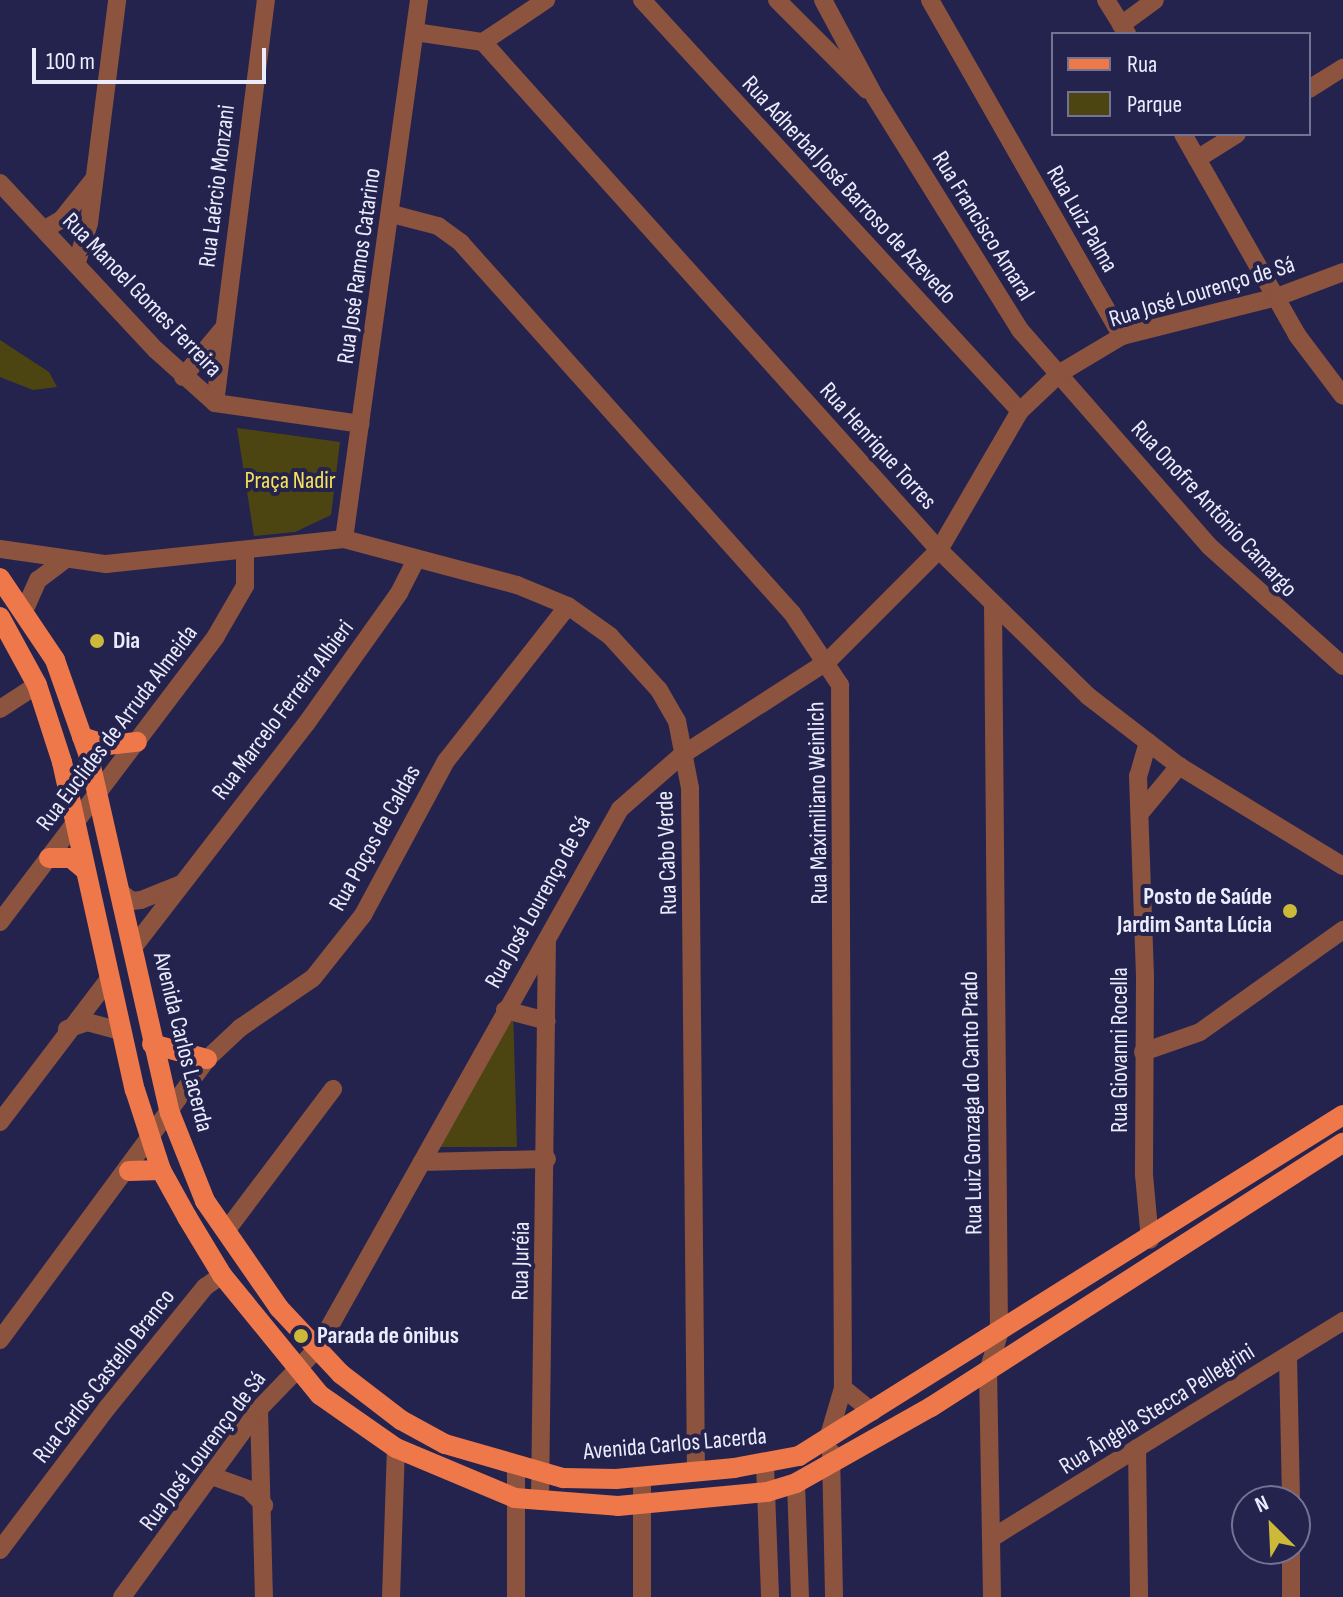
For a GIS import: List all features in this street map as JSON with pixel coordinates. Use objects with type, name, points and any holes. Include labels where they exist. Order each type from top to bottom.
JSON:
[{"type":"main road","name":"Avenida Carlos Lacerda","points":[[0,578],[25,609],[55,660],[82,737],[170,1113],[205,1201],[279,1308],[317,1349],[401,1420],[445,1444],[541,1474],[642,1476],[765,1465],[799,1456],[1144,1244],[1343,1115]]},
{"type":"main road","points":[[0,617],[37,685],[62,762],[73,825],[120,1031],[150,1143],[161,1170],[222,1275],[296,1371],[354,1422],[396,1448],[515,1498],[642,1504],[767,1492],[796,1483],[828,1469],[988,1372],[1343,1143]]},
{"type":"main road","points":[[82,737],[107,745],[137,742]]},
{"type":"main road","points":[[49,858],[71,858],[83,868]]},
{"type":"main road","points":[[152,1044],[207,1059]]},
{"type":"main road","points":[[129,1171],[161,1170]]},
{"type":"main road","points":[[1144,1244],[1147,1269]]},
{"type":"street","points":[[77,262],[94,179],[117,0]]},
{"type":"street","name":"Rua Laércio Monzani","points":[[215,403],[266,0]]},
{"type":"street","name":"Rua José Ramos Catarino","points":[[344,539],[392,214],[419,0]]},
{"type":"street","points":[[415,32],[483,42],[546,0]]},
{"type":"street","name":"Rua Adherbal José Barroso de Azevedo","points":[[642,0],[1020,411]]},
{"type":"street","name":"Rua Francisco Amaral","points":[[777,0],[827,55],[875,97]]},
{"type":"street","name":"Rua Francisco Amaral","points":[[823,0],[875,97],[1020,330],[1060,373]]},
{"type":"street","name":"Rua Luiz Palma","points":[[930,0],[1122,336]]},
{"type":"street","points":[[1106,0],[1124,30],[1155,0]]},
{"type":"street","name":"Rua Henrique Torres","points":[[483,42],[993,607],[1088,696],[1179,766],[1343,866]]},
{"type":"street","points":[[1311,88],[1343,68]]},
{"type":"street","points":[[1184,136],[1297,335],[1343,396]]},
{"type":"street","points":[[1197,159],[1234,136]]},
{"type":"street","points":[[45,229],[62,219],[94,179]]},
{"type":"street","name":"Rua Manoel Gomes Ferreira","points":[[0,183],[183,377],[215,403],[360,424]]},
{"type":"street","name":"Rua Maximiliano Weinlich","points":[[392,214],[438,226],[461,243],[792,613],[828,661],[840,685],[843,743],[843,1388],[828,1439]]},
{"type":"street","name":"Rua José Lourenço de Sá","points":[[130,1593],[259,1409],[317,1349],[620,809],[682,755],[828,661],[939,550],[1020,411],[1060,373],[1122,336],[1277,297],[1343,272]]},
{"type":"street","points":[[183,377],[222,330]]},
{"type":"street","name":"Rua Onofre Antônio Camargo","points":[[1060,373],[1209,546],[1343,666]]},
{"type":"street","name":"Rua Cabo Verde","points":[[0,549],[63,561],[106,564],[245,552],[344,539],[415,562],[441,562],[568,606],[610,636],[659,690],[677,721],[690,788],[696,1470]]},
{"type":"street","name":"Rua Euclides de Arruda Almeida","points":[[0,922],[216,636],[245,586],[245,552]]},
{"type":"street","points":[[25,609],[38,580],[63,561]]},
{"type":"street","name":"Rua Marcelo Ferreira Albieri","points":[[132,949],[306,724],[399,593],[415,562]]},
{"type":"street","name":"Rua Poços de Caldas","points":[[0,1340],[150,1143],[207,1059],[240,1028],[313,978],[363,915],[446,761],[568,606]]},
{"type":"street","name":"Rua Luiz Gonzaga do Canto Prado","points":[[992,1597],[995,1536],[988,1372],[999,1334],[993,607]]},
{"type":"street","points":[[0,709],[37,685]]},
{"type":"street","name":"Rua Giovanni Rocella","points":[[1144,1244],[1141,812],[1138,776],[1148,742]]},
{"type":"street","points":[[1141,812],[1179,766]]},
{"type":"street","points":[[119,891],[132,901],[141,900],[183,883]]},
{"type":"street","points":[[1143,1052],[1200,1032],[1343,930]]},
{"type":"street","name":"Rua Juréia","points":[[540,1501],[547,1159],[547,936]]},
{"type":"street","points":[[0,1122],[65,1030],[109,979]]},
{"type":"street","points":[[505,1010],[547,1021]]},
{"type":"street","points":[[65,1030],[87,1022],[120,1031]]},
{"type":"street","points":[[226,1231],[333,1089]]},
{"type":"street","points":[[422,1162],[547,1159]]},
{"type":"street","name":"Rua Carlos Castello Branco","points":[[0,1550],[117,1395],[205,1287],[222,1275]]},
{"type":"street","name":"Rua Ângela Stecca Pellegrini","points":[[995,1536],[1343,1321]]},
{"type":"street","points":[[1288,1356],[1291,1485]]},
{"type":"street","points":[[834,1597],[828,1469],[833,1445],[908,1398],[917,1385]]},
{"type":"street","points":[[843,1388],[873,1412]]},
{"type":"street","points":[[259,1409],[264,1505],[264,1597]]},
{"type":"street","points":[[391,1597],[396,1448]]},
{"type":"street","points":[[1137,1448],[1139,1597]]},
{"type":"street","points":[[765,1465],[770,1597]]},
{"type":"street","points":[[516,1468],[516,1597]]},
{"type":"street","points":[[212,1476],[248,1489],[264,1505]]},
{"type":"street","points":[[642,1476],[642,1597]]},
{"type":"street","points":[[796,1483],[800,1597]]},
{"type":"street","points":[[1291,1565],[1291,1597]]},
{"type":"green space","points":[[0,340],[49,372],[57,387],[33,390],[0,377]]},
{"type":"green space","name":"Praça Nadir","points":[[237,428],[340,442],[331,515],[295,532],[254,536]]},
{"type":"green space","points":[[513,1008],[517,1147],[435,1147]]},
{"type":"place","name":"Dia","points":[[97,641]]},
{"type":"place","name":"Posto de Saúde Jardim Santa Lúcia","points":[[1290,911]]},
{"type":"place","name":"Parada de ônibus","points":[[301,1336]]}]
